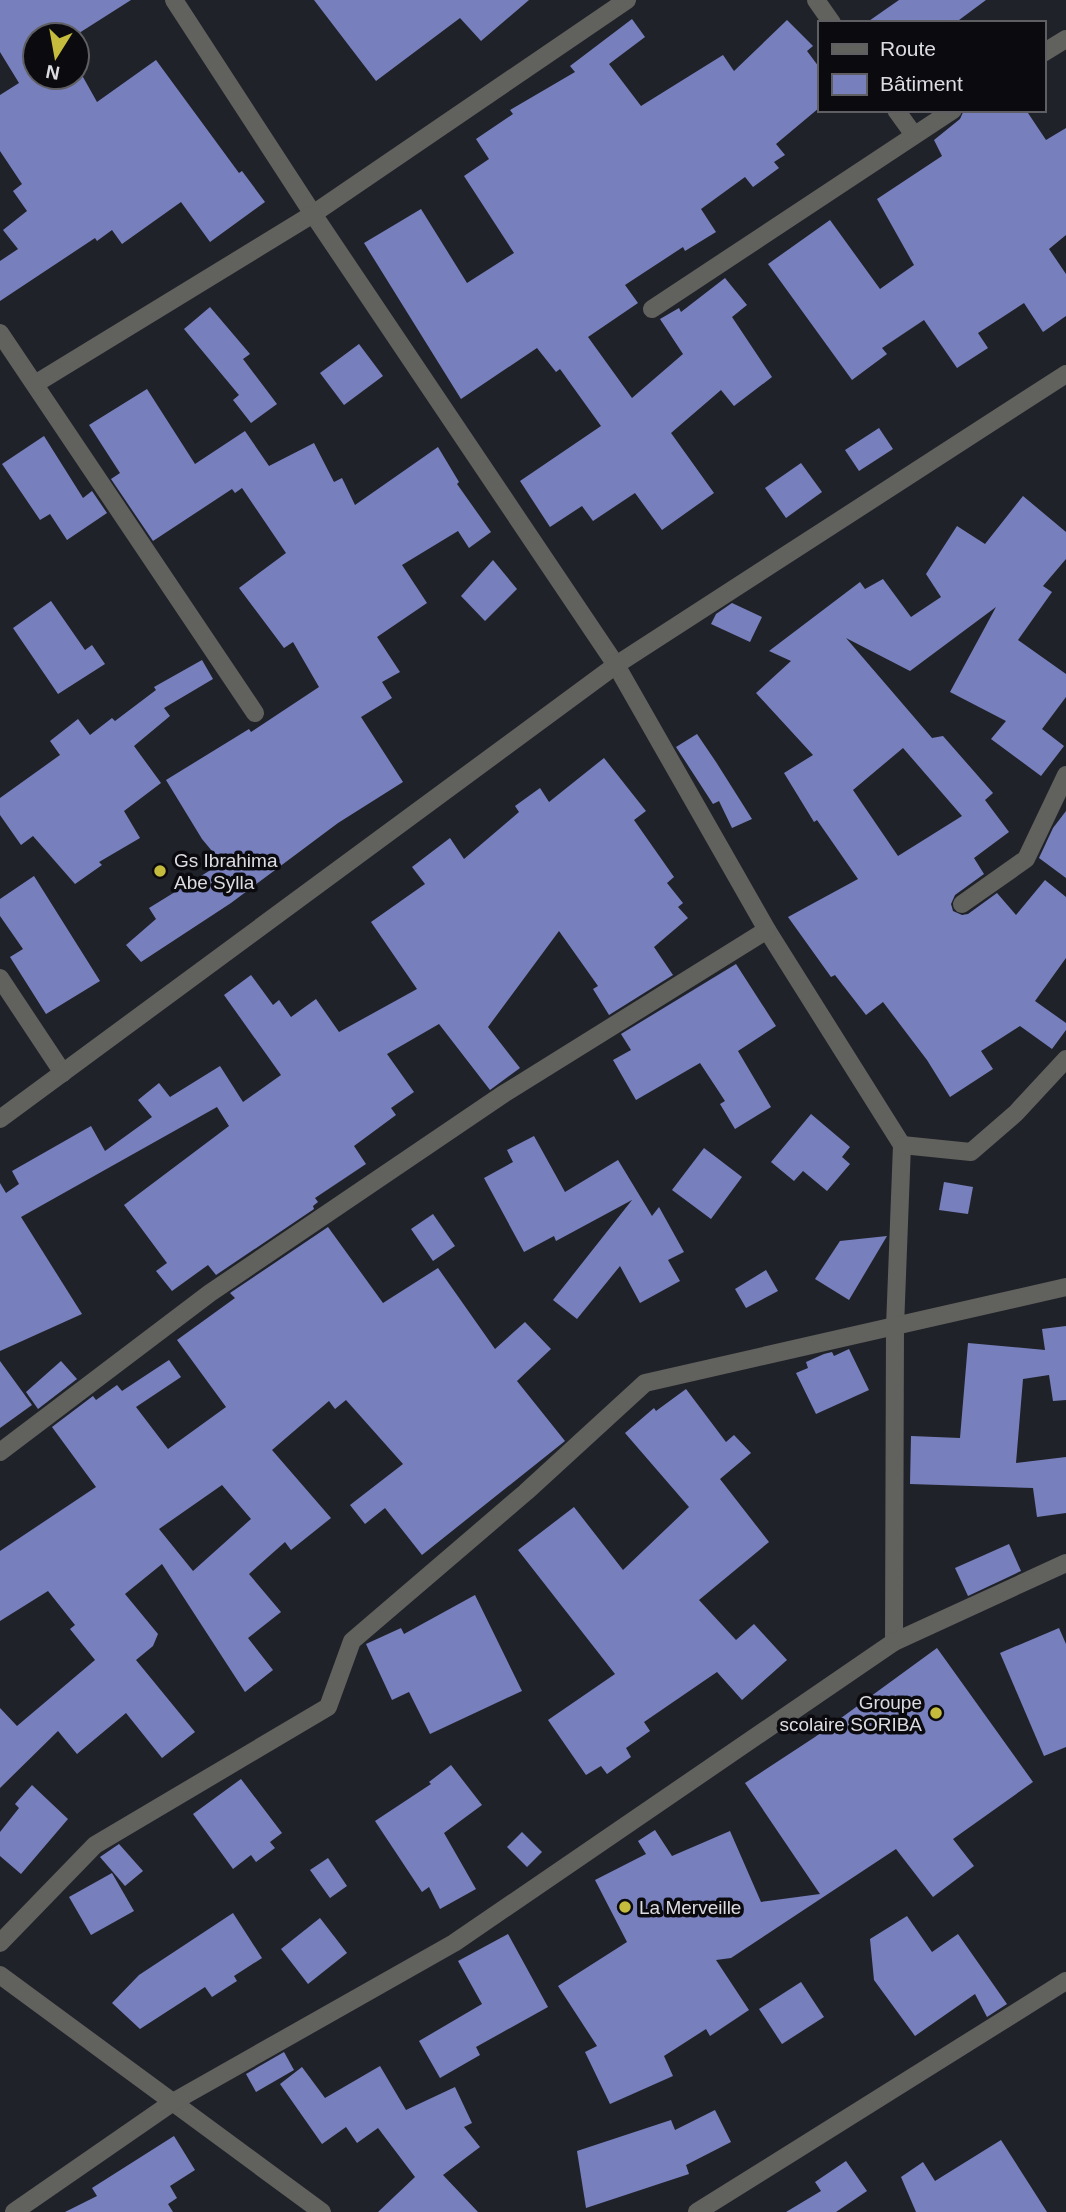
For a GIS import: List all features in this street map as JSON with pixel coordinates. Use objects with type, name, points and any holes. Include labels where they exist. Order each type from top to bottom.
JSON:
[{"type":"street","points":[[174,0],[313,214],[616,664],[767,930],[902,1145],[895,1327],[894,1642]]},
{"type":"street","points":[[35,384],[313,214],[627,0]]},
{"type":"street","points":[[816,0],[831,21]]},
{"type":"street","points":[[1045,52],[1066,39]]},
{"type":"street","points":[[897,112],[914,135]]},
{"type":"street","points":[[652,309],[950,112]]},
{"type":"street","points":[[0,333],[256,713]]},
{"type":"street","points":[[0,1119],[616,664],[1066,374]]},
{"type":"street","points":[[962,904],[1026,859],[1066,775]]},
{"type":"street","points":[[0,1452],[210,1293],[502,1096],[767,930]]},
{"type":"street","points":[[0,978],[63,1073]]},
{"type":"street","points":[[902,1145],[971,1152],[1016,1113],[1066,1059]]},
{"type":"street","points":[[0,1943],[94,1845],[328,1707],[352,1641],[526,1492],[645,1383],[1066,1287]]},
{"type":"street","points":[[14,2212],[173,2102],[454,1943],[894,1642],[1066,1563]]},
{"type":"street","points":[[0,1975],[322,2212]]},
{"type":"street","points":[[697,2212],[1066,1981]]},
{"type":"building","points":[[0,0],[131,0],[91,25],[91,21],[21,21],[21,91],[91,91],[97,102],[156,60],[239,173],[242,171],[265,202],[210,242],[181,202],[122,244],[112,230],[97,241],[95,238],[0,301],[0,261],[18,249],[3,230],[27,211],[13,191],[22,184],[0,151],[0,95],[19,83],[0,52]]},
{"type":"building","points":[[314,0],[529,0],[481,41],[460,18],[376,81]]},
{"type":"building","points":[[899,0],[986,0],[958,21],[869,21]]},
{"type":"building","points":[[632,19],[645,37],[609,64],[641,106],[723,55],[734,71],[787,20],[813,46],[807,51],[818,66],[818,109],[776,144],[785,155],[774,162],[779,168],[753,187],[745,177],[701,209],[716,232],[685,251],[683,247],[625,285],[638,303],[588,337],[632,398],[683,354],[660,319],[679,308],[681,312],[725,278],[747,305],[732,317],[772,377],[734,406],[721,390],[671,433],[714,493],[662,530],[635,493],[593,521],[582,506],[550,527],[520,481],[601,426],[560,369],[556,372],[537,348],[461,399],[364,243],[421,209],[467,283],[514,253],[464,176],[489,159],[476,139],[513,114],[510,110],[575,72],[570,66]]},
{"type":"building","points":[[963,112],[1027,112],[1046,140],[1066,128],[1066,235],[1049,249],[1066,274],[1066,316],[1043,332],[1024,303],[978,333],[988,348],[957,368],[924,320],[882,348],[887,354],[852,380],[768,264],[830,220],[880,289],[914,265],[877,199],[942,156],[934,140],[960,119]]},
{"type":"building","points":[[210,307],[250,354],[243,359],[277,404],[251,423],[233,400],[239,395],[184,329]]},
{"type":"building","points":[[359,344],[383,376],[344,405],[320,373]]},
{"type":"building","points":[[147,389],[195,464],[245,431],[269,466],[314,443],[334,482],[342,478],[355,505],[438,447],[459,482],[457,484],[491,532],[469,548],[458,531],[402,565],[427,603],[377,637],[400,672],[382,682],[392,698],[361,717],[403,782],[338,823],[231,903],[141,962],[126,945],[156,919],[149,908],[222,863],[202,839],[166,780],[249,729],[251,732],[319,687],[293,642],[284,648],[239,588],[286,553],[242,488],[235,493],[232,489],[153,541],[111,479],[120,473],[89,425]]},
{"type":"building","points":[[879,428],[893,449],[859,471],[845,450]]},
{"type":"building","points":[[44,436],[83,498],[92,491],[107,513],[67,540],[50,514],[40,520],[2,464]]},
{"type":"building","points":[[801,463],[822,492],[786,518],[765,488]]},
{"type":"building","points":[[1023,496],[1066,532],[1066,559],[1043,586],[1052,592],[1018,640],[1066,674],[1066,697],[1042,729],[1064,746],[1041,776],[991,739],[1006,721],[950,692],[996,607],[910,671],[846,638],[932,738],[943,736],[993,793],[985,800],[1009,832],[974,858],[984,874],[955,895],[951,904],[953,911],[962,915],[968,914],[997,893],[1016,915],[1045,880],[1066,897],[1066,958],[1035,1001],[1066,1023],[1066,1030],[1052,1049],[1020,1026],[981,1051],[993,1069],[950,1097],[927,1060],[883,1002],[866,1015],[835,975],[831,977],[788,917],[858,879],[817,820],[814,822],[784,773],[813,755],[756,693],[791,661],[769,651],[860,582],[865,589],[883,579],[911,617],[941,597],[926,574],[957,526],[985,544]],"holes":[[[903,748],[962,816],[898,856],[853,790]]]},
{"type":"building","points":[[493,560],[517,589],[485,621],[461,596]]},
{"type":"building","points":[[51,601],[85,650],[92,645],[105,664],[58,694],[13,628]]},
{"type":"building","points":[[732,603],[762,617],[750,642],[711,624],[716,614]]},
{"type":"building","points":[[202,660],[213,679],[164,708],[170,716],[134,746],[161,783],[124,811],[140,838],[99,862],[102,865],[75,884],[33,836],[21,845],[0,815],[0,798],[60,755],[50,741],[78,719],[90,735],[112,718],[115,721],[156,690],[154,687]]},
{"type":"building","points":[[697,734],[752,819],[732,828],[719,801],[713,804],[676,747]]},
{"type":"building","points":[[604,758],[646,811],[634,820],[674,877],[667,883],[683,903],[678,907],[688,918],[654,947],[673,975],[609,1015],[593,989],[598,986],[559,931],[488,1027],[520,1068],[490,1090],[439,1024],[387,1054],[414,1092],[391,1108],[396,1115],[354,1146],[366,1164],[315,1198],[318,1202],[313,1206],[314,1209],[216,1275],[208,1265],[172,1291],[156,1271],[167,1263],[124,1205],[229,1126],[217,1107],[21,1217],[82,1314],[0,1351],[0,1183],[6,1193],[19,1184],[12,1171],[91,1126],[105,1151],[152,1117],[138,1100],[159,1083],[170,1097],[220,1066],[243,1102],[281,1075],[224,995],[251,975],[273,1005],[279,1000],[291,1017],[316,999],[339,1032],[417,989],[371,922],[425,884],[412,867],[450,838],[464,859],[519,812],[515,806],[540,788],[549,802]]},
{"type":"building","points":[[1066,811],[1066,878],[1039,858],[1053,828]]},
{"type":"building","points":[[34,876],[100,981],[46,1014],[10,957],[23,949],[0,916],[0,899]]},
{"type":"building","points":[[736,964],[776,1026],[738,1051],[771,1107],[735,1129],[720,1104],[725,1101],[700,1063],[636,1100],[613,1060],[631,1050],[621,1034]]},
{"type":"building","points":[[811,1114],[850,1147],[842,1157],[850,1164],[827,1191],[803,1171],[794,1181],[771,1162]]},
{"type":"building","points":[[534,1136],[565,1192],[618,1160],[652,1216],[659,1207],[684,1252],[668,1260],[680,1281],[640,1303],[620,1266],[577,1319],[553,1300],[632,1200],[556,1241],[554,1236],[524,1252],[484,1178],[513,1162],[507,1150]]},
{"type":"building","points":[[704,1148],[742,1177],[711,1219],[672,1190]]},
{"type":"building","points":[[944,1182],[973,1187],[968,1214],[939,1210]]},
{"type":"building","points":[[433,1214],[455,1246],[433,1261],[411,1229]]},
{"type":"building","points":[[328,1227],[383,1303],[438,1268],[495,1349],[525,1322],[551,1349],[517,1381],[565,1441],[422,1555],[385,1508],[365,1524],[350,1505],[403,1464],[346,1400],[335,1409],[329,1401],[272,1450],[331,1518],[291,1550],[285,1542],[249,1574],[281,1612],[248,1638],[273,1670],[245,1692],[162,1564],[125,1594],[158,1634],[153,1646],[136,1660],[195,1732],[162,1758],[126,1713],[77,1754],[58,1731],[0,1788],[0,1708],[17,1726],[95,1660],[70,1629],[75,1625],[48,1591],[0,1621],[0,1551],[96,1487],[52,1427],[93,1396],[96,1400],[117,1385],[122,1391],[169,1360],[181,1377],[136,1407],[168,1449],[226,1407],[177,1340],[235,1298],[230,1293]],"holes":[[[222,1485],[251,1519],[193,1571],[159,1529]]]},
{"type":"building","points":[[887,1236],[849,1300],[815,1279],[840,1241]]},
{"type":"building","points":[[766,1270],[778,1291],[746,1308],[735,1289]]},
{"type":"building","points":[[1066,1326],[1066,1400],[1053,1401],[1049,1375],[1023,1379],[1016,1463],[1066,1457],[1066,1513],[1037,1517],[1033,1488],[910,1484],[911,1436],[960,1438],[968,1343],[1045,1350],[1042,1329]]},
{"type":"building","points":[[849,1349],[869,1390],[816,1414],[796,1373],[808,1368],[806,1362],[824,1354],[832,1352],[834,1356]]},
{"type":"building","points":[[0,1361],[32,1405],[0,1428]]},
{"type":"building","points":[[61,1361],[77,1379],[38,1409],[26,1392]]},
{"type":"building","points":[[686,1389],[726,1442],[734,1435],[751,1453],[720,1479],[769,1542],[699,1600],[736,1640],[754,1624],[787,1660],[742,1700],[717,1672],[644,1722],[650,1731],[626,1748],[631,1757],[607,1774],[601,1766],[586,1775],[548,1720],[615,1674],[518,1550],[574,1507],[623,1570],[689,1507],[625,1433],[654,1408],[656,1411]]},
{"type":"building","points":[[1009,1544],[1021,1571],[968,1596],[955,1568]]},
{"type":"building","points":[[475,1595],[522,1691],[430,1734],[409,1692],[392,1700],[366,1644],[401,1628],[404,1634]]},
{"type":"building","points":[[1059,1628],[1066,1644],[1066,1747],[1044,1756],[1000,1653]]},
{"type":"building","points":[[937,1648],[1033,1782],[953,1839],[974,1866],[933,1897],[896,1849],[731,1958],[716,1960],[749,2010],[710,2036],[706,2029],[664,2056],[673,2076],[610,2104],[585,2052],[597,2046],[558,1986],[627,1942],[595,1880],[646,1854],[638,1841],[655,1830],[672,1856],[730,1831],[761,1902],[820,1894],[745,1783],[815,1737]]},
{"type":"building","points":[[451,1765],[482,1805],[444,1833],[476,1889],[440,1909],[429,1887],[422,1892],[375,1821],[431,1784],[429,1782]]},
{"type":"building","points":[[241,1779],[282,1833],[270,1842],[275,1848],[256,1862],[251,1855],[233,1869],[193,1814]]},
{"type":"building","points":[[32,1785],[68,1819],[21,1874],[0,1856],[0,1832],[19,1808],[15,1804]]},
{"type":"building","points":[[522,1832],[542,1852],[527,1867],[507,1847]]},
{"type":"building","points":[[119,1844],[143,1871],[125,1886],[100,1857]]},
{"type":"building","points":[[328,1858],[347,1886],[330,1898],[310,1870]]},
{"type":"building","points":[[112,1873],[134,1911],[91,1935],[69,1897]]},
{"type":"building","points":[[233,1913],[262,1958],[234,1976],[237,1981],[212,1997],[205,1987],[140,2029],[112,2003],[139,1975]]},
{"type":"building","points":[[907,1916],[932,1952],[958,1934],[1007,2004],[987,2017],[975,1994],[915,2036],[874,1980],[870,1939]]},
{"type":"building","points":[[320,1918],[347,1953],[308,1984],[281,1949]]},
{"type":"building","points":[[508,1934],[548,2007],[476,2047],[480,2055],[440,2078],[419,2041],[482,2004],[458,1961]]},
{"type":"building","points":[[801,1982],[824,2017],[782,2044],[759,2009]]},
{"type":"building","points":[[284,2052],[294,2070],[256,2092],[246,2074]]},
{"type":"building","points":[[380,2066],[406,2110],[455,2087],[472,2123],[464,2127],[480,2147],[443,2175],[478,2212],[378,2212],[415,2177],[378,2128],[357,2143],[346,2127],[322,2144],[280,2084],[302,2067],[325,2098]]},
{"type":"building","points":[[715,2110],[731,2142],[686,2165],[689,2174],[586,2208],[577,2151],[671,2120],[675,2130]]},
{"type":"building","points":[[174,2136],[195,2170],[170,2186],[177,2198],[168,2204],[173,2212],[65,2212],[97,2196],[92,2188]]},
{"type":"building","points":[[1001,2140],[1047,2212],[916,2212],[901,2177],[923,2162],[935,2181]]},
{"type":"building","points":[[846,2161],[867,2191],[836,2212],[786,2212],[821,2191],[815,2182]]},
{"type":"place","name":"Gs Ibrahima Abe Sylla","points":[[160,871]]},
{"type":"place","name":"Groupe scolaire SORIBA","points":[[936,1713]]},
{"type":"place","name":"La Merveille","points":[[625,1907]]}]
